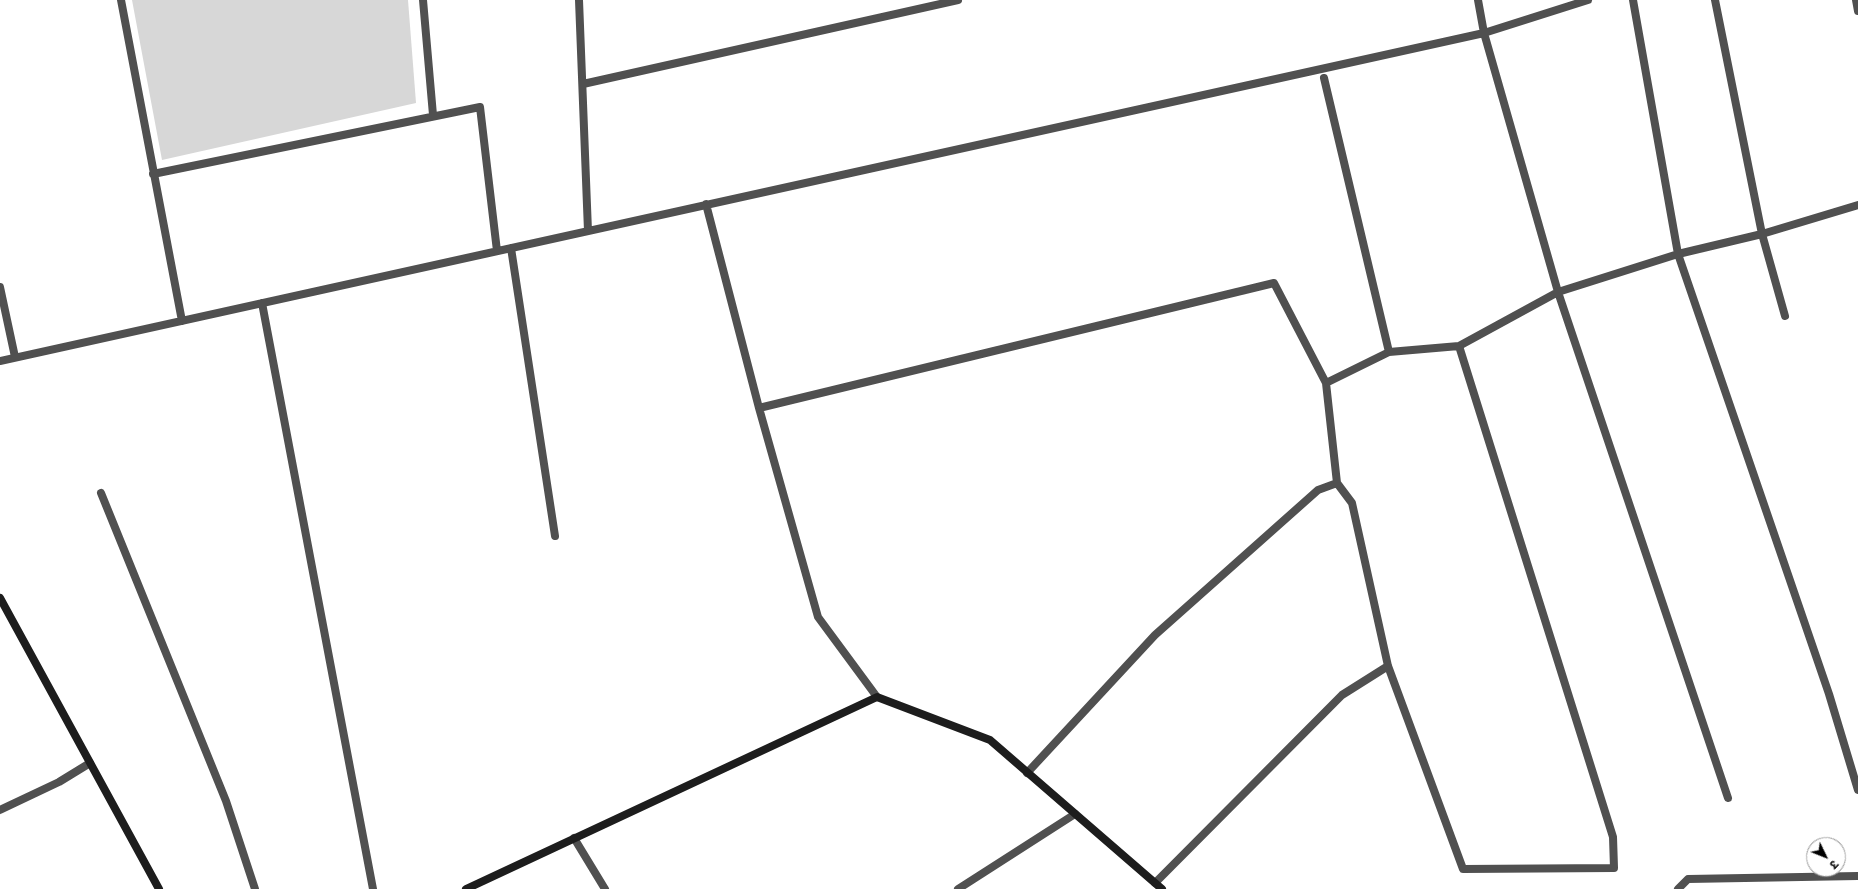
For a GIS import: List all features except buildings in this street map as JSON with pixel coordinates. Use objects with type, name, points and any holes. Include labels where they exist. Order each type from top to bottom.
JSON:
[{"type":"street","points":[[121,0],[182,321]]},
{"type":"street","points":[[423,0],[433,115]]},
{"type":"street","points":[[579,0],[588,231]]},
{"type":"street","points":[[583,84],[958,0]]},
{"type":"street","points":[[1478,0],[1484,32],[1558,292],[1728,798]]},
{"type":"street","points":[[0,361],[1484,32],[1588,0]]},
{"type":"street","points":[[1633,0],[1678,254],[1829,694],[1858,790]]},
{"type":"street","points":[[1715,0],[1762,234],[1785,316]]},
{"type":"street","points":[[1856,0],[1858,11]]},
{"type":"street","points":[[1324,78],[1389,352]]},
{"type":"street","points":[[153,174],[433,115],[480,107],[497,251]]},
{"type":"street","points":[[706,204],[759,408],[818,617],[877,697],[990,740],[1162,889]]},
{"type":"street","points":[[1326,383],[1389,352],[1459,346],[1558,292],[1678,254],[1762,234],[1858,205]]},
{"type":"street","points":[[511,248],[555,536]]},
{"type":"street","points":[[759,408],[1274,283],[1326,383],[1337,483],[1352,503],[1388,666],[1463,869],[1614,868],[1613,837],[1459,346]]},
{"type":"street","points":[[0,287],[16,358]]},
{"type":"street","points":[[262,303],[373,889]]},
{"type":"street","points":[[1027,773],[1156,635],[1318,490],[1337,483]]},
{"type":"street","points":[[101,493],[226,801],[255,889]]},
{"type":"street","points":[[0,598],[159,889]]},
{"type":"street","points":[[1155,883],[1342,695],[1388,666]]},
{"type":"street","points":[[466,889],[877,697]]},
{"type":"street","points":[[0,810],[59,782],[90,763]]},
{"type":"street","points":[[958,889],[1075,814]]},
{"type":"street","points":[[574,838],[605,889]]},
{"type":"street","points":[[1678,889],[1688,879],[1858,876]]},
{"type":"shaded area","points":[[132,0],[408,0],[416,103],[162,160]]}]
